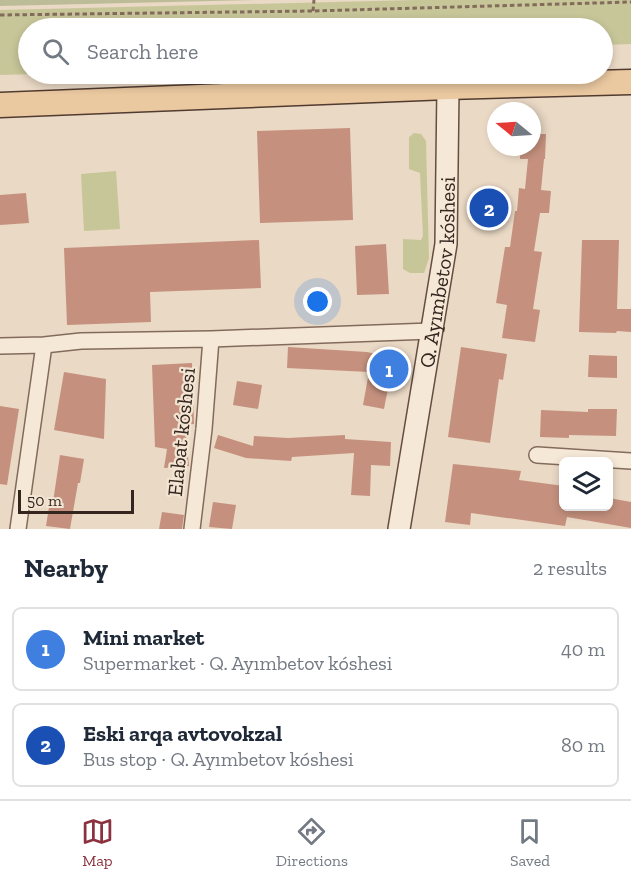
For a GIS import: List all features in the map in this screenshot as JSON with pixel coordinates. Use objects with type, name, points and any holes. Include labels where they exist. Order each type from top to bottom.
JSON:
[{"type":"main road","points":[[613,82],[631,82]]},
{"type":"main road","points":[[0,105],[558,84]]},
{"type":"street","name":"Q. Ayımbetov kóshesi","points":[[399,529],[446,244],[448,87]]},
{"type":"street","points":[[0,346],[81,341],[431,331]]},
{"type":"street","name":"Elabat kóshesi","points":[[192,529],[204,429],[211,339]]},
{"type":"street","points":[[18,529],[44,345]]},
{"type":"street","points":[[537,455],[631,461]]},
{"type":"path","points":[[313,11],[314,0]]},
{"type":"path","points":[[0,15],[313,11],[631,2]]},
{"type":"green space","points":[[0,0],[255,0],[0,6]]},
{"type":"green space","points":[[415,0],[631,0],[631,44],[613,45],[613,18],[18,18],[18,74],[0,75],[0,10]]},
{"type":"green space","points":[[414,133],[421,134],[426,141],[429,258],[424,273],[410,273],[403,269],[403,239],[421,240],[423,236],[420,173],[409,169],[409,137]]},
{"type":"green space","points":[[116,171],[120,229],[84,231],[81,174]]},
{"type":"building","points":[[350,128],[353,220],[260,223],[257,131]]},
{"type":"building","points":[[541,134],[546,134],[541,190],[551,191],[549,213],[540,213],[534,251],[542,252],[533,309],[540,310],[535,342],[502,338],[507,305],[496,303],[505,247],[510,247],[519,188],[525,189],[528,159],[520,159],[520,156],[541,156]]},
{"type":"building","points":[[26,193],[29,223],[0,225],[0,195]]},
{"type":"building","points":[[259,240],[261,288],[150,292],[151,322],[67,325],[64,248]]},
{"type":"building","points":[[582,240],[619,240],[617,309],[631,309],[631,332],[579,332]]},
{"type":"building","points":[[386,244],[389,294],[357,295],[355,246]]},
{"type":"building","points":[[288,347],[367,352],[394,358],[384,409],[363,405],[369,372],[287,368]]},
{"type":"building","points":[[461,347],[507,354],[503,380],[499,379],[490,443],[448,437]]},
{"type":"building","points":[[589,355],[617,356],[617,378],[588,377]]},
{"type":"building","points":[[192,363],[194,424],[185,425],[189,466],[164,468],[167,449],[155,447],[152,365]]},
{"type":"building","points":[[64,372],[106,379],[104,439],[54,430]]},
{"type":"building","points":[[237,381],[262,385],[258,409],[233,405]]},
{"type":"building","points":[[0,406],[19,409],[7,485],[0,484]]},
{"type":"building","points":[[588,409],[617,409],[616,436],[540,437],[541,410],[588,412]]},
{"type":"building","points":[[218,435],[253,446],[254,436],[288,438],[345,435],[345,439],[391,442],[390,466],[371,465],[370,496],[351,495],[354,453],[292,457],[291,461],[246,458],[214,448]]},
{"type":"building","points":[[60,455],[84,459],[70,529],[46,526],[50,501],[53,502]]},
{"type":"building","points":[[453,464],[521,471],[519,480],[559,485],[559,511],[613,511],[613,499],[631,502],[631,528],[567,517],[565,526],[471,513],[470,525],[445,522]]},
{"type":"building","points":[[213,502],[236,505],[232,529],[209,527]]},
{"type":"building","points":[[162,512],[184,515],[182,529],[159,529]]},
{"type":"place","name":"Eski arqa avtovokzal","points":[[489,208]]},
{"type":"place","name":"Mini market","points":[[389,369]]}]
